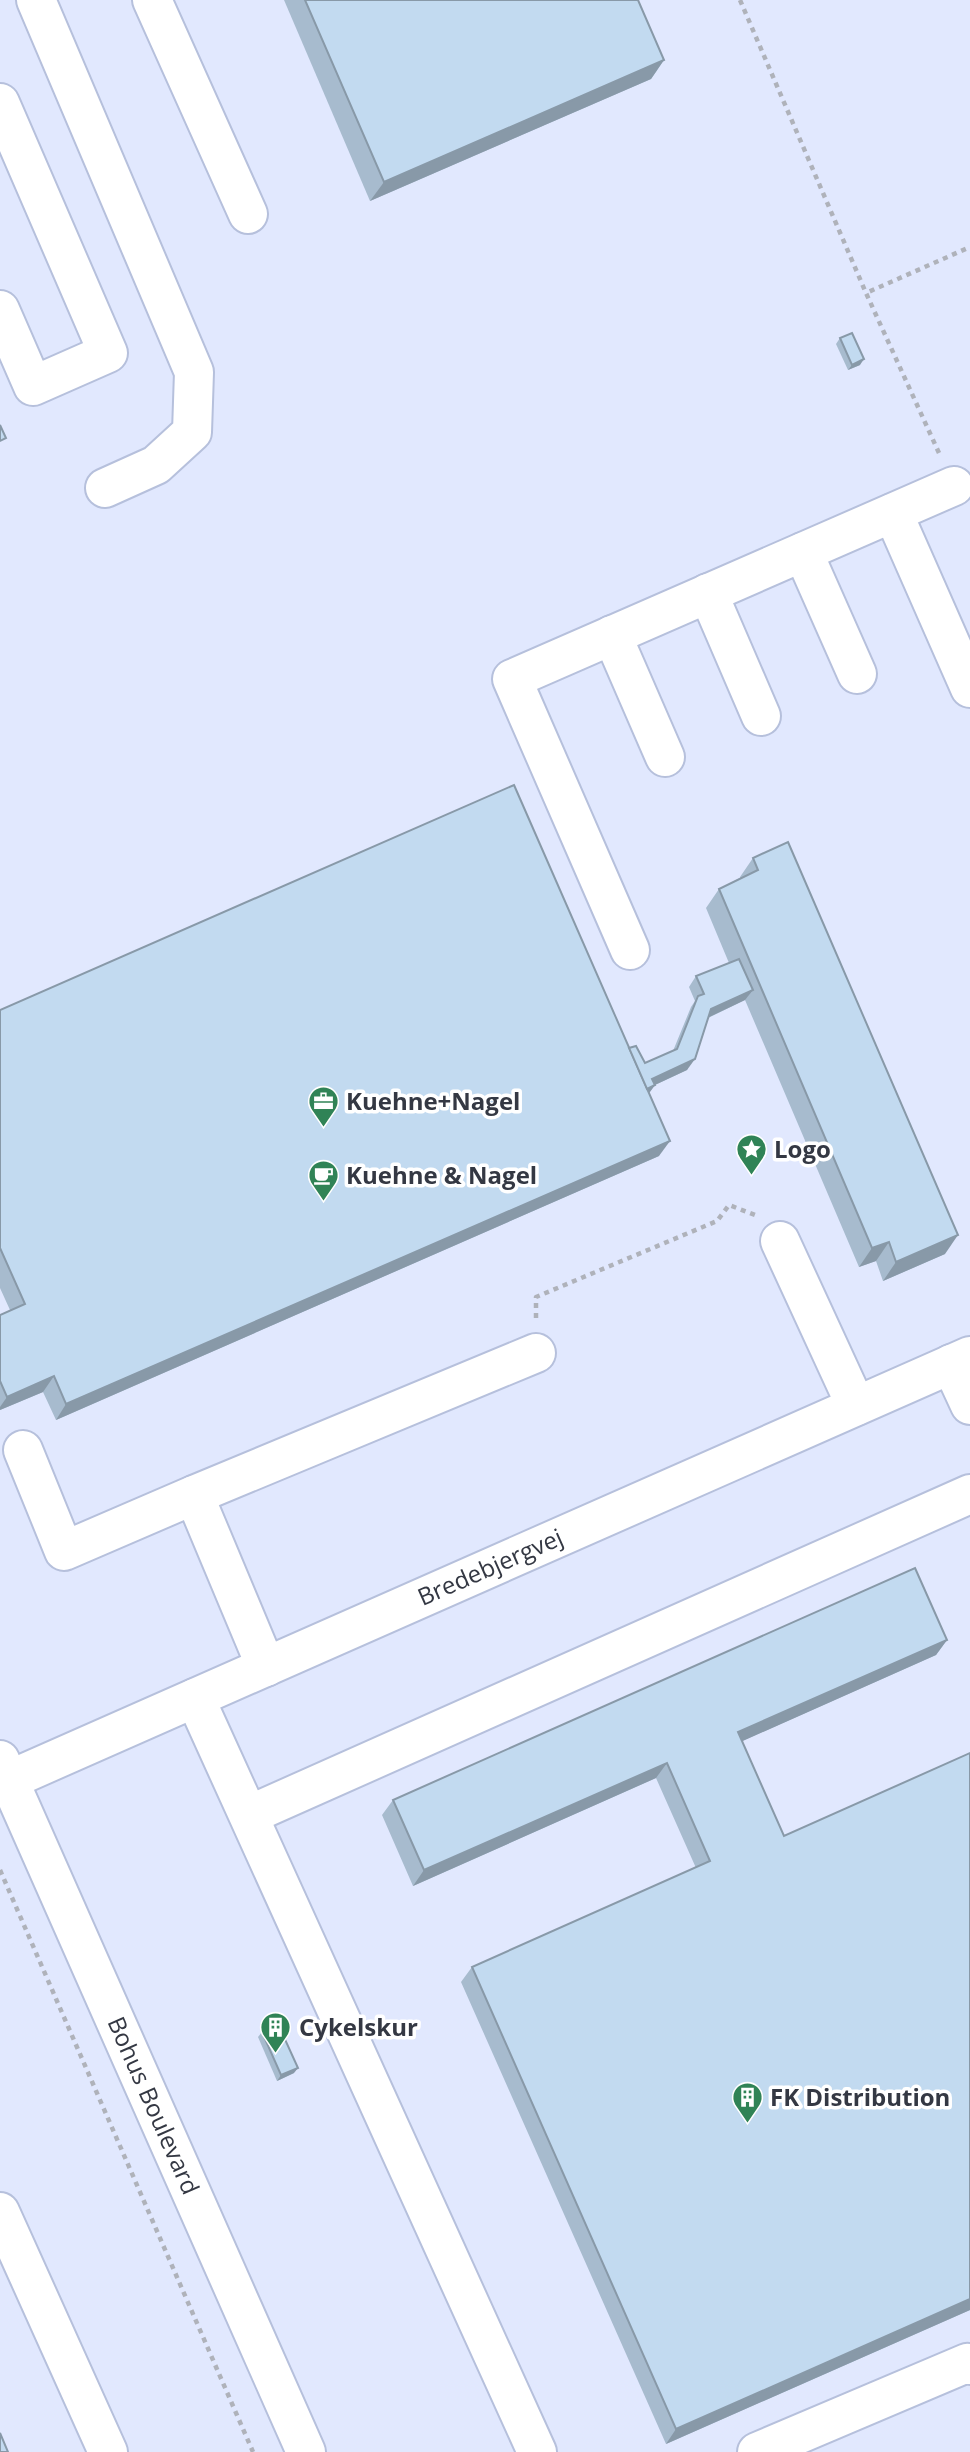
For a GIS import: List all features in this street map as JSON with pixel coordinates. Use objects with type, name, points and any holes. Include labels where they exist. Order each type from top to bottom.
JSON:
[{"type":"street","points":[[36,0],[194,372],[192,432],[156,465],[104,488]]},
{"type":"street","points":[[152,0],[248,214]]},
{"type":"street","points":[[0,310],[33,386],[108,353],[4,125]]},
{"type":"street","points":[[630,950],[512,679],[954,486]]},
{"type":"street","points":[[893,513],[970,688]]},
{"type":"street","points":[[803,552],[857,674]]},
{"type":"street","points":[[708,593],[761,716]]},
{"type":"street","points":[[612,635],[665,757]]},
{"type":"street","points":[[780,1241],[856,1406]]},
{"type":"street","points":[[23,1450],[64,1551],[536,1353]]},
{"type":"street","points":[[961,1360],[970,1405]]},
{"type":"street","name":"Bredebjergvej","points":[[3,1775],[195,1698],[961,1360]]},
{"type":"street","points":[[249,1815],[970,1494]]},
{"type":"street","points":[[194,1495],[266,1667]]},
{"type":"street","points":[[195,1698],[537,2452]]},
{"type":"street","name":"Bohus Boulevard","points":[[3,1775],[306,2452]]},
{"type":"street","points":[[0,2212],[108,2452]]},
{"type":"street","points":[[757,2452],[970,2365]]},
{"type":"path","points":[[740,0],[866,293],[954,486]]},
{"type":"path","points":[[866,293],[970,247]]},
{"type":"path","points":[[536,1353],[536,1297],[717,1221],[729,1205],[770,1220],[780,1241]]},
{"type":"path","points":[[0,1870],[253,2452]]},
{"type":"shaded area","points":[[0,0],[970,0],[970,2452],[0,2452]]},
{"type":"building","points":[[305,0],[638,0],[664,60],[384,182]]},
{"type":"building","points":[[852,333],[864,359],[852,365],[840,338]]},
{"type":"building","points":[[0,425],[6,438],[0,441]]},
{"type":"building","name":"Kuehne+Nagel","points":[[514,785],[670,1141],[66,1404],[54,1376],[7,1397],[0,1381],[0,1315],[25,1304],[0,1248],[0,1010]]},
{"type":"building","points":[[788,842],[958,1235],[896,1262],[889,1242],[872,1248],[719,889],[758,870],[753,858]]},
{"type":"building","points":[[739,959],[753,990],[711,1009],[695,1059],[652,1079],[655,1085],[647,1089],[629,1048],[636,1046],[645,1063],[677,1049],[698,996],[704,994],[696,976]]},
{"type":"building","name":"FK Distribution","points":[[915,1568],[947,1640],[738,1732],[784,1836],[970,1753],[970,2299],[676,2429],[472,1967],[710,1861],[667,1763],[424,1870],[393,1800]]},
{"type":"building","name":"Cykelskur","points":[[278,2024],[298,2068],[281,2075],[262,2032]]},
{"type":"building","points":[[0,2433],[8,2452],[0,2452]]},
{"type":"place","name":"Kuehne+Nagel","points":[[323,1129]]},
{"type":"place","name":"Logo","points":[[751,1177]]},
{"type":"place","name":"Kuehne & Nagel","points":[[323,1203]]},
{"type":"place","name":"Cykelskur","points":[[276,2055]]},
{"type":"place","name":"FK Distribution","points":[[747,2125]]}]
